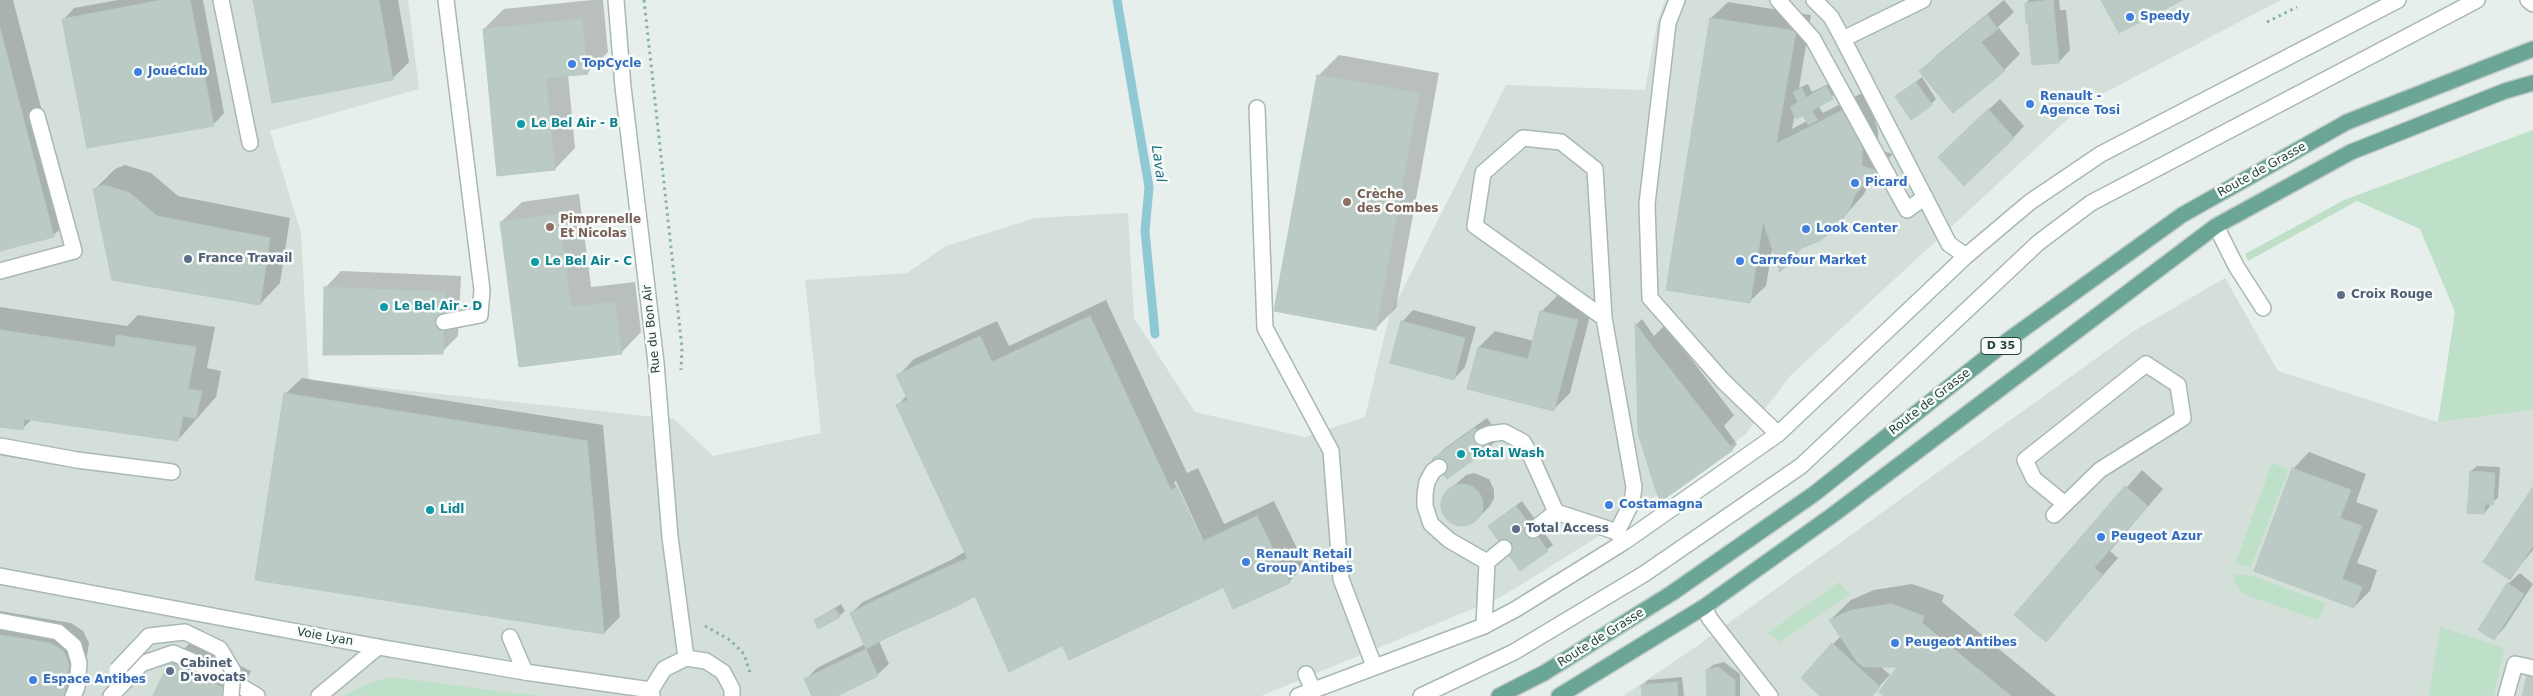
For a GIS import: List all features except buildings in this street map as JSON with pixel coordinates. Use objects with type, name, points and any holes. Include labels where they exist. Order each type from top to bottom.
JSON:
[{"type":"main road","name":"Route de Grasse","points":[[1499,696],[1544,673],[1672,593],[1814,494],[2012,338],[2182,215],[2348,122],[2533,49]]},
{"type":"main road","name":"D 35","points":[[1560,696],[1704,607],[1834,514],[2216,226],[2351,152],[2505,91],[2533,83]]},
{"type":"street","points":[[221,0],[250,143]]},
{"type":"street","points":[[444,322],[480,315],[482,290],[446,0]]},
{"type":"street","name":"Rue du Bon Air","points":[[616,0],[623,87],[656,362],[670,537],[686,658]]},
{"type":"street","points":[[1676,0],[1668,23],[1647,204],[1650,298],[1723,381],[1778,434]]},
{"type":"street","points":[[1778,0],[1813,39],[1907,210],[1925,197]]},
{"type":"street","points":[[1814,0],[1831,17],[1949,244],[1966,256]]},
{"type":"street","points":[[1843,39],[1923,0]]},
{"type":"street","points":[[1298,696],[1484,626],[1516,609],[1621,537],[1778,434],[1966,256],[2030,202],[2101,154],[2398,0]]},
{"type":"street","points":[[1421,696],[1514,652],[1644,574],[1801,466],[2038,244],[2091,203],[2477,0]]},
{"type":"street","points":[[2528,0],[2533,4]]},
{"type":"street","points":[[1257,108],[1265,328],[1331,451],[1341,580],[1374,666]]},
{"type":"street","points":[[0,270],[74,250],[37,116]]},
{"type":"street","points":[[1604,318],[1475,226],[1483,174],[1523,138],[1561,142],[1595,169],[1604,318],[1634,487],[1632,502],[1621,537]]},
{"type":"street","points":[[2216,226],[2236,266],[2263,308]]},
{"type":"street","points":[[2054,515],[2100,470],[2183,418],[2178,385],[2146,364],[2024,460],[2034,478],[2065,504]]},
{"type":"street","points":[[1482,438],[1489,434],[1504,432],[1522,442],[1530,454],[1556,512],[1621,537]]},
{"type":"street","points":[[0,446],[77,460],[172,472]]},
{"type":"street","points":[[1439,467],[1433,471],[1425,494],[1425,506],[1431,524],[1449,540],[1487,562]]},
{"type":"street","points":[[1533,530],[1556,512]]},
{"type":"street","points":[[1484,626],[1487,562],[1504,548]]},
{"type":"street","name":"Voie Lyan","points":[[0,576],[378,647],[651,693]]},
{"type":"street","points":[[1704,607],[1710,619],[1770,696]]},
{"type":"street","points":[[0,621],[58,632],[74,646],[79,663],[77,687],[73,696]]},
{"type":"street","points":[[110,696],[117,670],[149,636],[185,632],[220,649],[233,671],[230,696]]},
{"type":"street","points":[[510,637],[525,672]]},
{"type":"street","points":[[319,696],[378,647]]},
{"type":"street","points":[[110,696],[141,664],[172,653],[215,672],[257,696]]},
{"type":"street","points":[[651,693],[664,669],[686,658],[706,661],[722,672],[732,689],[732,696]]},
{"type":"street","points":[[2506,696],[2515,664],[2533,668]]},
{"type":"street","points":[[1306,674],[1313,690]]},
{"type":"path","points":[[644,0],[682,348],[681,377]]},
{"type":"path","points":[[2267,22],[2298,7]]},
{"type":"path","points":[[702,624],[730,640],[744,654],[751,672],[752,681]]},
{"type":"shaded area","points":[[0,0],[408,0],[419,89],[270,131],[301,233],[309,380],[674,419],[713,456],[821,433],[805,280],[907,273],[946,246],[1035,218],[1128,213],[1134,318],[1195,412],[1305,437],[1365,417],[1389,317],[1506,85],[1645,90],[1657,23],[1665,0],[2281,0],[2085,103],[1791,375],[1745,435],[1585,545],[1499,598],[1261,696],[0,696]]},
{"type":"shaded area","points":[[2225,278],[2278,371],[2438,422],[2533,410],[2533,696],[1623,696],[1694,648],[2134,331]]},
{"type":"green space","points":[[2533,130],[2533,410],[2438,422],[2455,312],[2420,229],[2357,201],[2248,261],[2245,254],[2344,200]]},
{"type":"green space","points":[[2272,463],[2289,469],[2251,567],[2235,564]]},
{"type":"green space","points":[[2234,574],[2253,576],[2326,603],[2318,620],[2243,594],[2234,580]]},
{"type":"green space","points":[[1839,582],[1850,594],[1780,642],[1768,633]]},
{"type":"green space","points":[[2440,627],[2504,648],[2494,696],[2429,696]]},
{"type":"green space","points":[[393,677],[545,696],[343,696],[371,682]]},
{"type":"waterway","name":"Laval","points":[[1117,0],[1149,187],[1145,231],[1155,334]]},
{"type":"place","name":"Speedy","points":[[2130,17]]},
{"type":"place","name":"TopCycle","points":[[572,64]]},
{"type":"place","name":"JouéClub","points":[[138,72]]},
{"type":"place","name":"Renault - Agence Tosi","points":[[2030,104]]},
{"type":"place","name":"Le Bel Air - B","points":[[521,124]]},
{"type":"place","name":"Picard","points":[[1855,183]]},
{"type":"place","name":"Crèche des Combes","points":[[1347,202]]},
{"type":"place","name":"Pimprenelle Et Nicolas","points":[[550,227]]},
{"type":"place","name":"Look Center","points":[[1806,229]]},
{"type":"place","name":"France Travail","points":[[188,259]]},
{"type":"place","name":"Carrefour Market","points":[[1740,261]]},
{"type":"place","name":"Le Bel Air - C","points":[[535,262]]},
{"type":"place","name":"Croix Rouge","points":[[2341,295]]},
{"type":"place","name":"Le Bel Air - D","points":[[384,307]]},
{"type":"place","name":"Total Wash","points":[[1461,454]]},
{"type":"place","name":"Costamagna","points":[[1609,505]]},
{"type":"place","name":"Lidl","points":[[430,510]]},
{"type":"place","name":"Total Access","points":[[1516,529]]},
{"type":"place","name":"Peugeot Azur","points":[[2101,537]]},
{"type":"place","name":"Renault Retail Group Antibes","points":[[1246,562]]},
{"type":"place","name":"Peugeot Antibes","points":[[1895,643]]},
{"type":"place","name":"Cabinet D'avocats","points":[[170,671]]},
{"type":"place","name":"Espace Antibes","points":[[33,680]]}]
